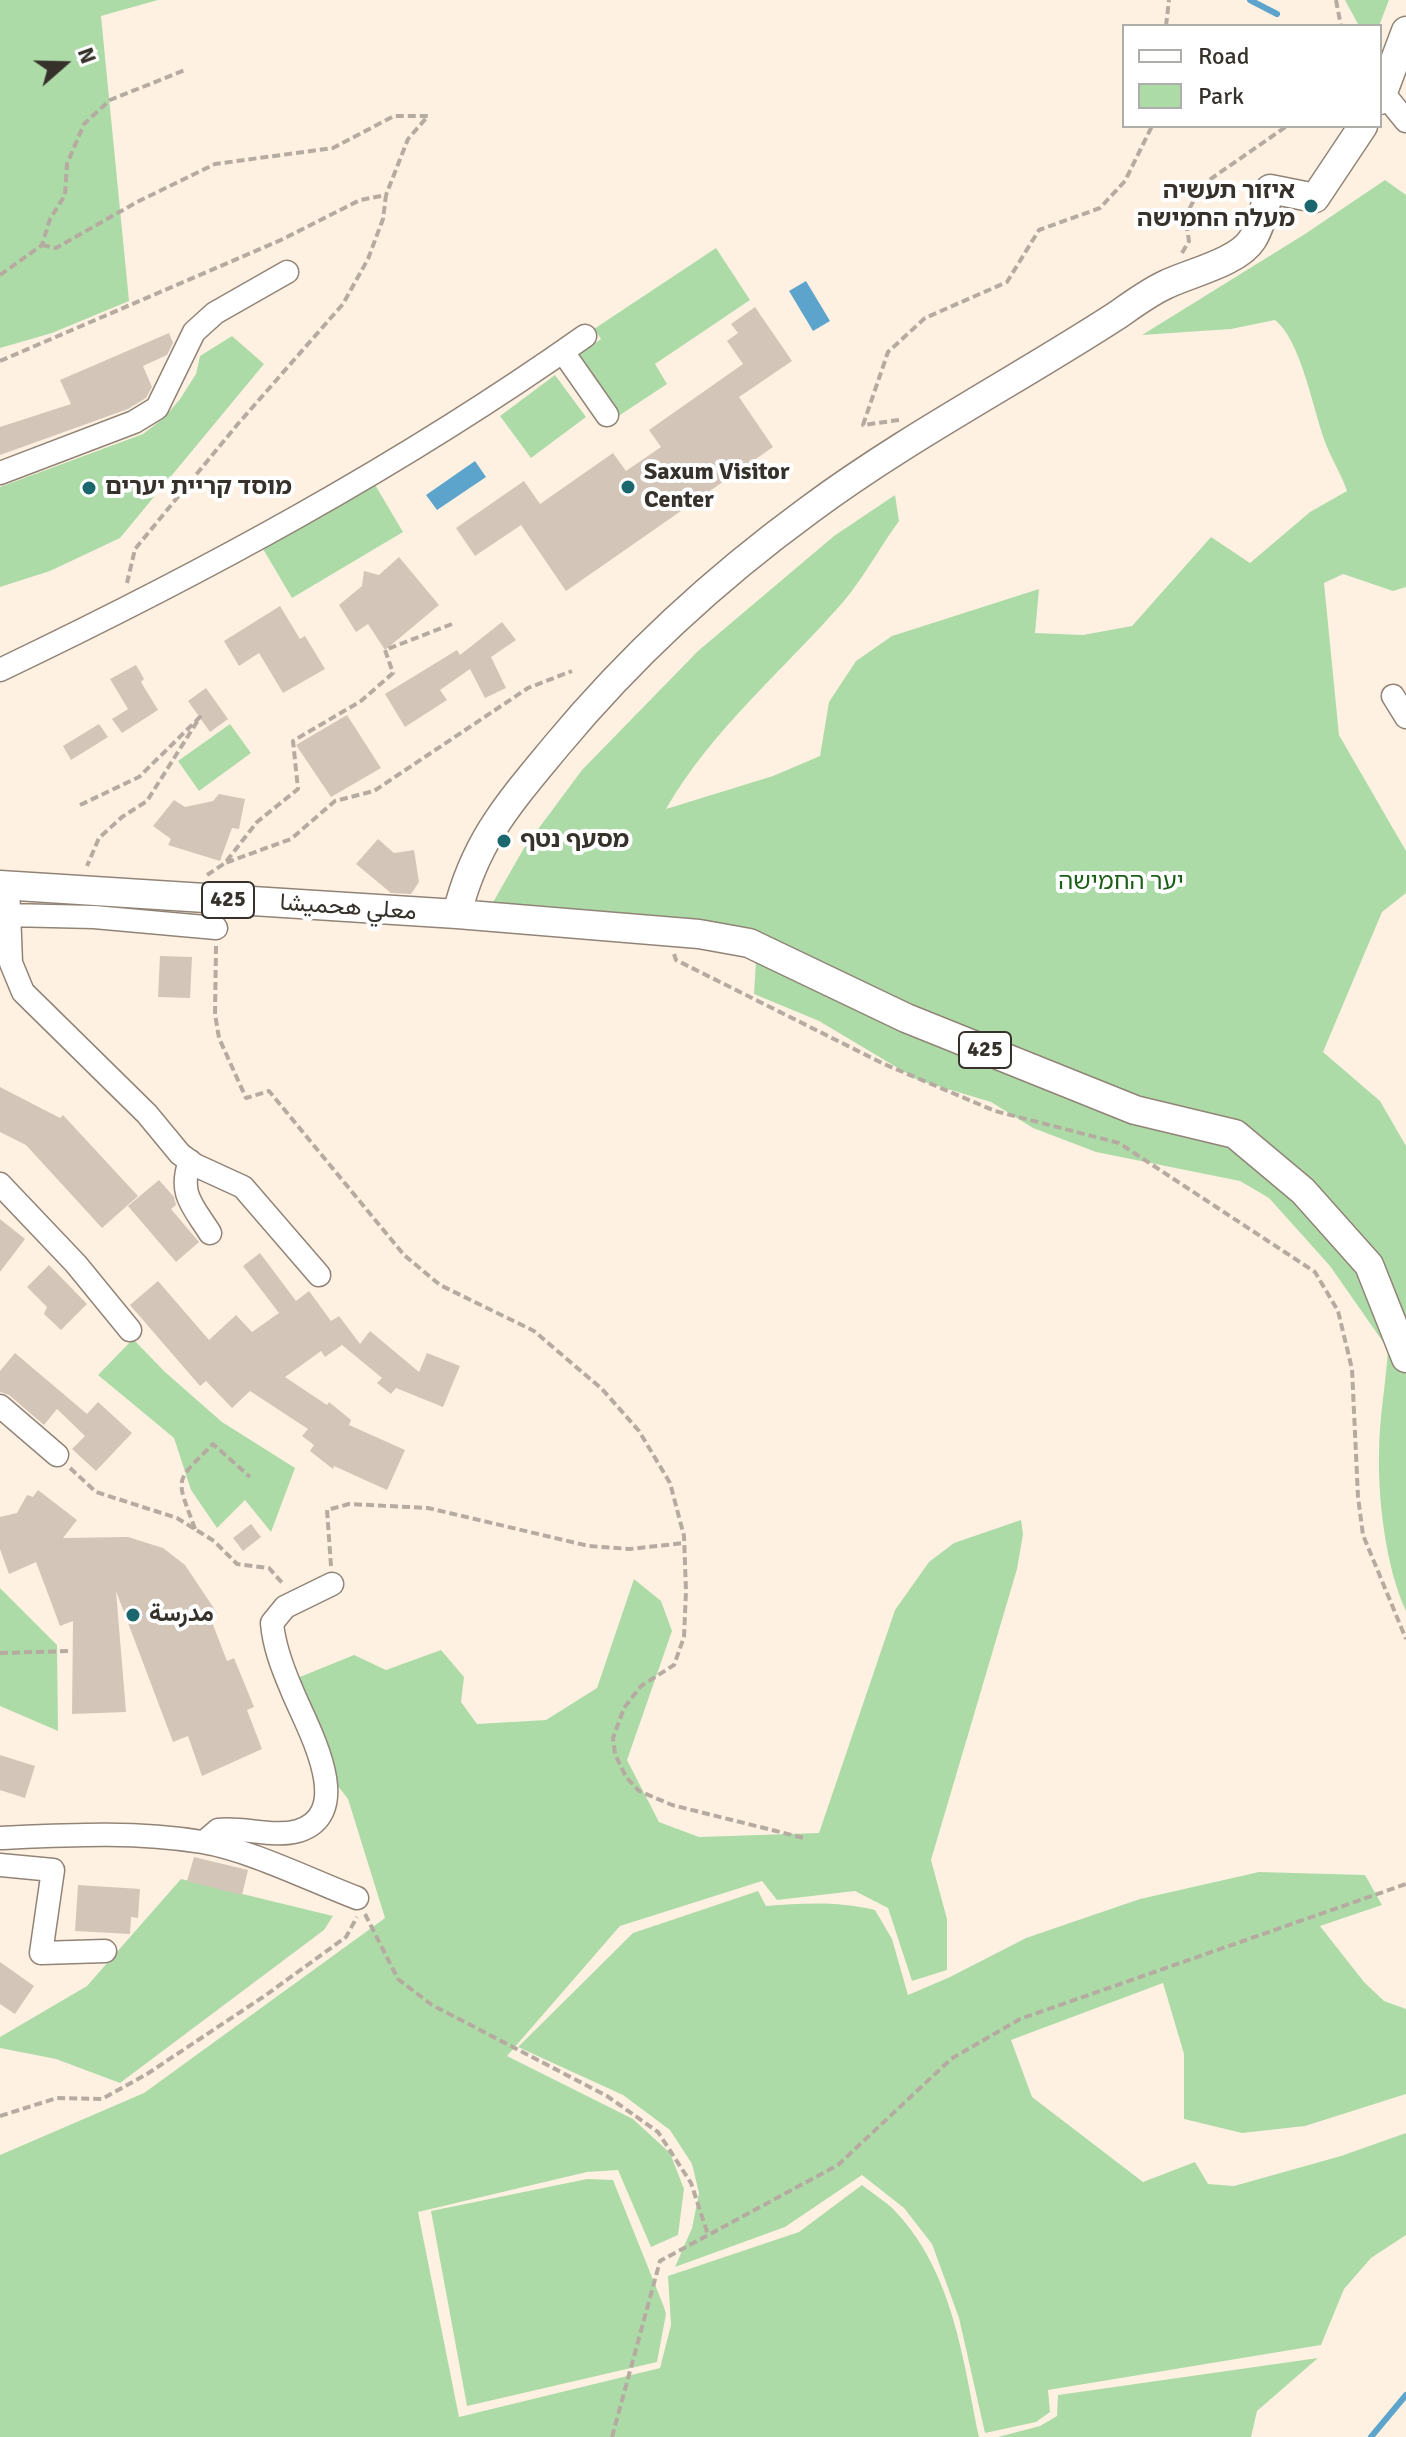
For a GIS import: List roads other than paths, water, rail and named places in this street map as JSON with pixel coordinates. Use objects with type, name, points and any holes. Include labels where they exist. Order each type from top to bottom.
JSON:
[{"type":"main road","points":[[1382,97],[1406,31]]},
{"type":"main road","points":[[457,914],[473,862],[502,813],[578,721],[701,595],[845,485],[1164,285],[1227,259],[1252,241],[1270,189],[1315,198],[1362,128]]},
{"type":"main road","name":"معلي هحميشا","points":[[4,885],[457,914]]},
{"type":"main road","name":"425","points":[[457,914],[669,932],[749,943],[906,1018],[1135,1110],[1235,1134],[1303,1191],[1369,1265],[1406,1358]]},
{"type":"street","points":[[1382,97],[1406,121]]},
{"type":"street","points":[[0,473],[134,422],[157,408],[194,332],[215,313],[287,272]]},
{"type":"street","points":[[0,670],[120,613],[386,467],[585,336]]},
{"type":"street","points":[[563,352],[607,415]]},
{"type":"street","points":[[1393,696],[1406,717]]},
{"type":"street","points":[[4,885],[11,963],[23,992],[147,1114],[180,1154],[243,1187],[319,1275]]},
{"type":"street","points":[[8,915],[94,917],[216,928]]},
{"type":"street","points":[[190,1161],[185,1195],[210,1233]]},
{"type":"street","points":[[0,1184],[76,1264],[130,1330]]},
{"type":"street","points":[[0,1406],[57,1455]]},
{"type":"street","points":[[204,1842],[218,1830],[289,1833],[303,1829],[321,1812],[327,1799],[320,1755],[291,1690],[274,1642],[272,1623],[277,1614],[332,1584]]},
{"type":"street","points":[[0,1838],[152,1836],[204,1842],[357,1898]]},
{"type":"street","points":[[0,1865],[53,1870],[41,1953],[105,1951]]},
{"type":"water","points":[[806,281],[830,321],[813,331],[789,291]]},
{"type":"water","points":[[475,461],[486,477],[437,510],[426,495]]},
{"type":"waterway","points":[[1250,0],[1277,14]]},
{"type":"waterway","points":[[1371,2437],[1406,2395]]},
{"type":"place","name":"איזור תעשיה מעלה החמישה","points":[[1311,206]]},
{"type":"place","name":"Saxum Visitor Center","points":[[628,487]]},
{"type":"place","name":"מוסד קריית יערים","points":[[89,488]]},
{"type":"place","name":"מסעף נטף","points":[[504,841]]},
{"type":"place","name":"مدرسة","points":[[133,1615]]},
{"type":"park label","name":"יער החמישה","points":[[1121,883]]}]
